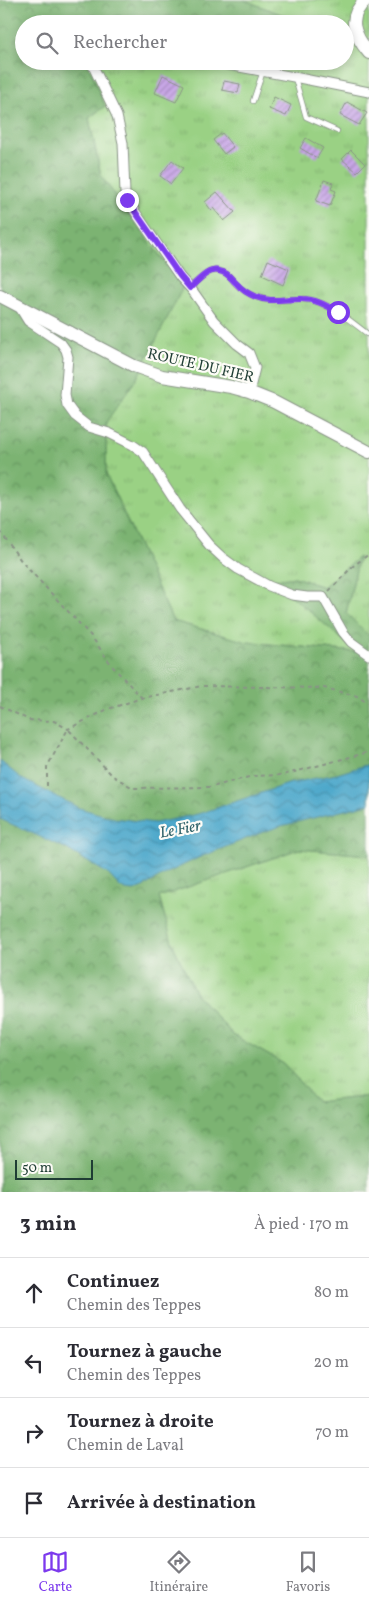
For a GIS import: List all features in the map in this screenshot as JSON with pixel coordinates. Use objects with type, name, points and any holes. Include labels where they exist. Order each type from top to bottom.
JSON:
[{"type":"main road","points":[[366,0],[359,6],[355,14],[354,24],[361,44],[369,53]]},
{"type":"main road","name":"ROUTE DU FIER","points":[[0,296],[134,366],[162,376],[231,387],[249,392],[274,402],[369,452]]},
{"type":"street","points":[[95,70],[117,116],[124,143],[125,193],[127,200],[180,276],[214,320],[236,344],[249,353],[255,368],[249,392]]},
{"type":"street","points":[[257,70],[369,92]]},
{"type":"street","points":[[18,306],[28,321],[61,343],[66,350],[68,357],[65,395],[67,405],[74,416],[89,427],[110,433],[143,452],[180,509],[209,545],[223,558],[238,569],[269,586],[292,595],[307,598],[323,597],[350,642],[369,655]]},
{"type":"lane","points":[[253,101],[263,71]]},
{"type":"lane","points":[[294,77],[306,118],[337,131]]},
{"type":"lane","points":[[190,288],[212,270],[219,270],[227,274],[237,285],[258,298],[275,300],[304,299],[320,302],[338,312],[369,335]]},
{"type":"path","points":[[0,531],[22,562],[92,636],[113,667],[142,698]]},
{"type":"path","points":[[323,597],[352,567],[369,554]]},
{"type":"path","points":[[47,786],[47,767],[68,729],[108,709],[142,698],[202,686],[324,688],[358,696],[369,704]]},
{"type":"path","points":[[0,706],[29,720],[54,721],[68,729],[113,776],[133,788],[211,787],[253,776],[283,774],[369,752]]},
{"type":"green space","points":[[0,0],[244,0],[283,15],[15,15],[15,70],[91,70],[105,106],[89,118],[101,176],[183,287],[137,378],[106,422],[106,474],[173,621],[247,642],[357,652],[273,580],[295,577],[323,587],[359,557],[346,613],[369,636],[369,855],[299,849],[159,897],[173,945],[196,994],[233,1035],[284,1064],[317,1102],[369,1096],[369,1192],[0,1192]]},
{"type":"green space","points":[[244,0],[369,0],[369,636],[346,614],[359,557],[323,587],[295,577],[273,580],[358,652],[247,642],[173,621],[106,474],[106,421],[137,378],[183,287],[101,176],[89,118],[105,106],[91,70],[354,70],[354,15],[283,15]]},
{"type":"green space","points":[[299,849],[369,855],[369,1096],[317,1102],[284,1064],[233,1035],[196,994],[173,945],[159,897]]},
{"type":"water","name":"Le Fier","points":[[0,761],[22,779],[79,808],[114,818],[155,823],[198,814],[291,783],[337,774],[369,764],[369,804],[263,832],[198,858],[134,891],[125,890],[108,874],[65,848],[0,819]]},
{"type":"building","points":[[163,75],[184,85],[176,102],[155,93]]},
{"type":"building","points":[[224,81],[240,84],[238,93],[222,90]]},
{"type":"building","points":[[274,97],[291,105],[286,116],[269,109]]},
{"type":"building","points":[[347,102],[367,113],[359,125],[340,115]]},
{"type":"building","points":[[222,133],[233,147],[224,154],[213,140]]},
{"type":"building","points":[[306,138],[323,148],[317,158],[300,148]]},
{"type":"building","points":[[351,150],[365,164],[357,172],[342,159]]},
{"type":"building","points":[[172,160],[183,168],[171,184],[160,176]]},
{"type":"building","points":[[324,180],[333,183],[331,189],[336,191],[330,206],[316,201]]},
{"type":"building","points":[[217,192],[235,212],[224,221],[205,202]]},
{"type":"building","points":[[268,260],[289,269],[283,285],[262,275]]},
{"type":"route","points":[[127,200],[190,288],[212,270],[219,270],[227,274],[237,285],[258,298],[275,300],[304,299],[320,302],[338,312]]}]
